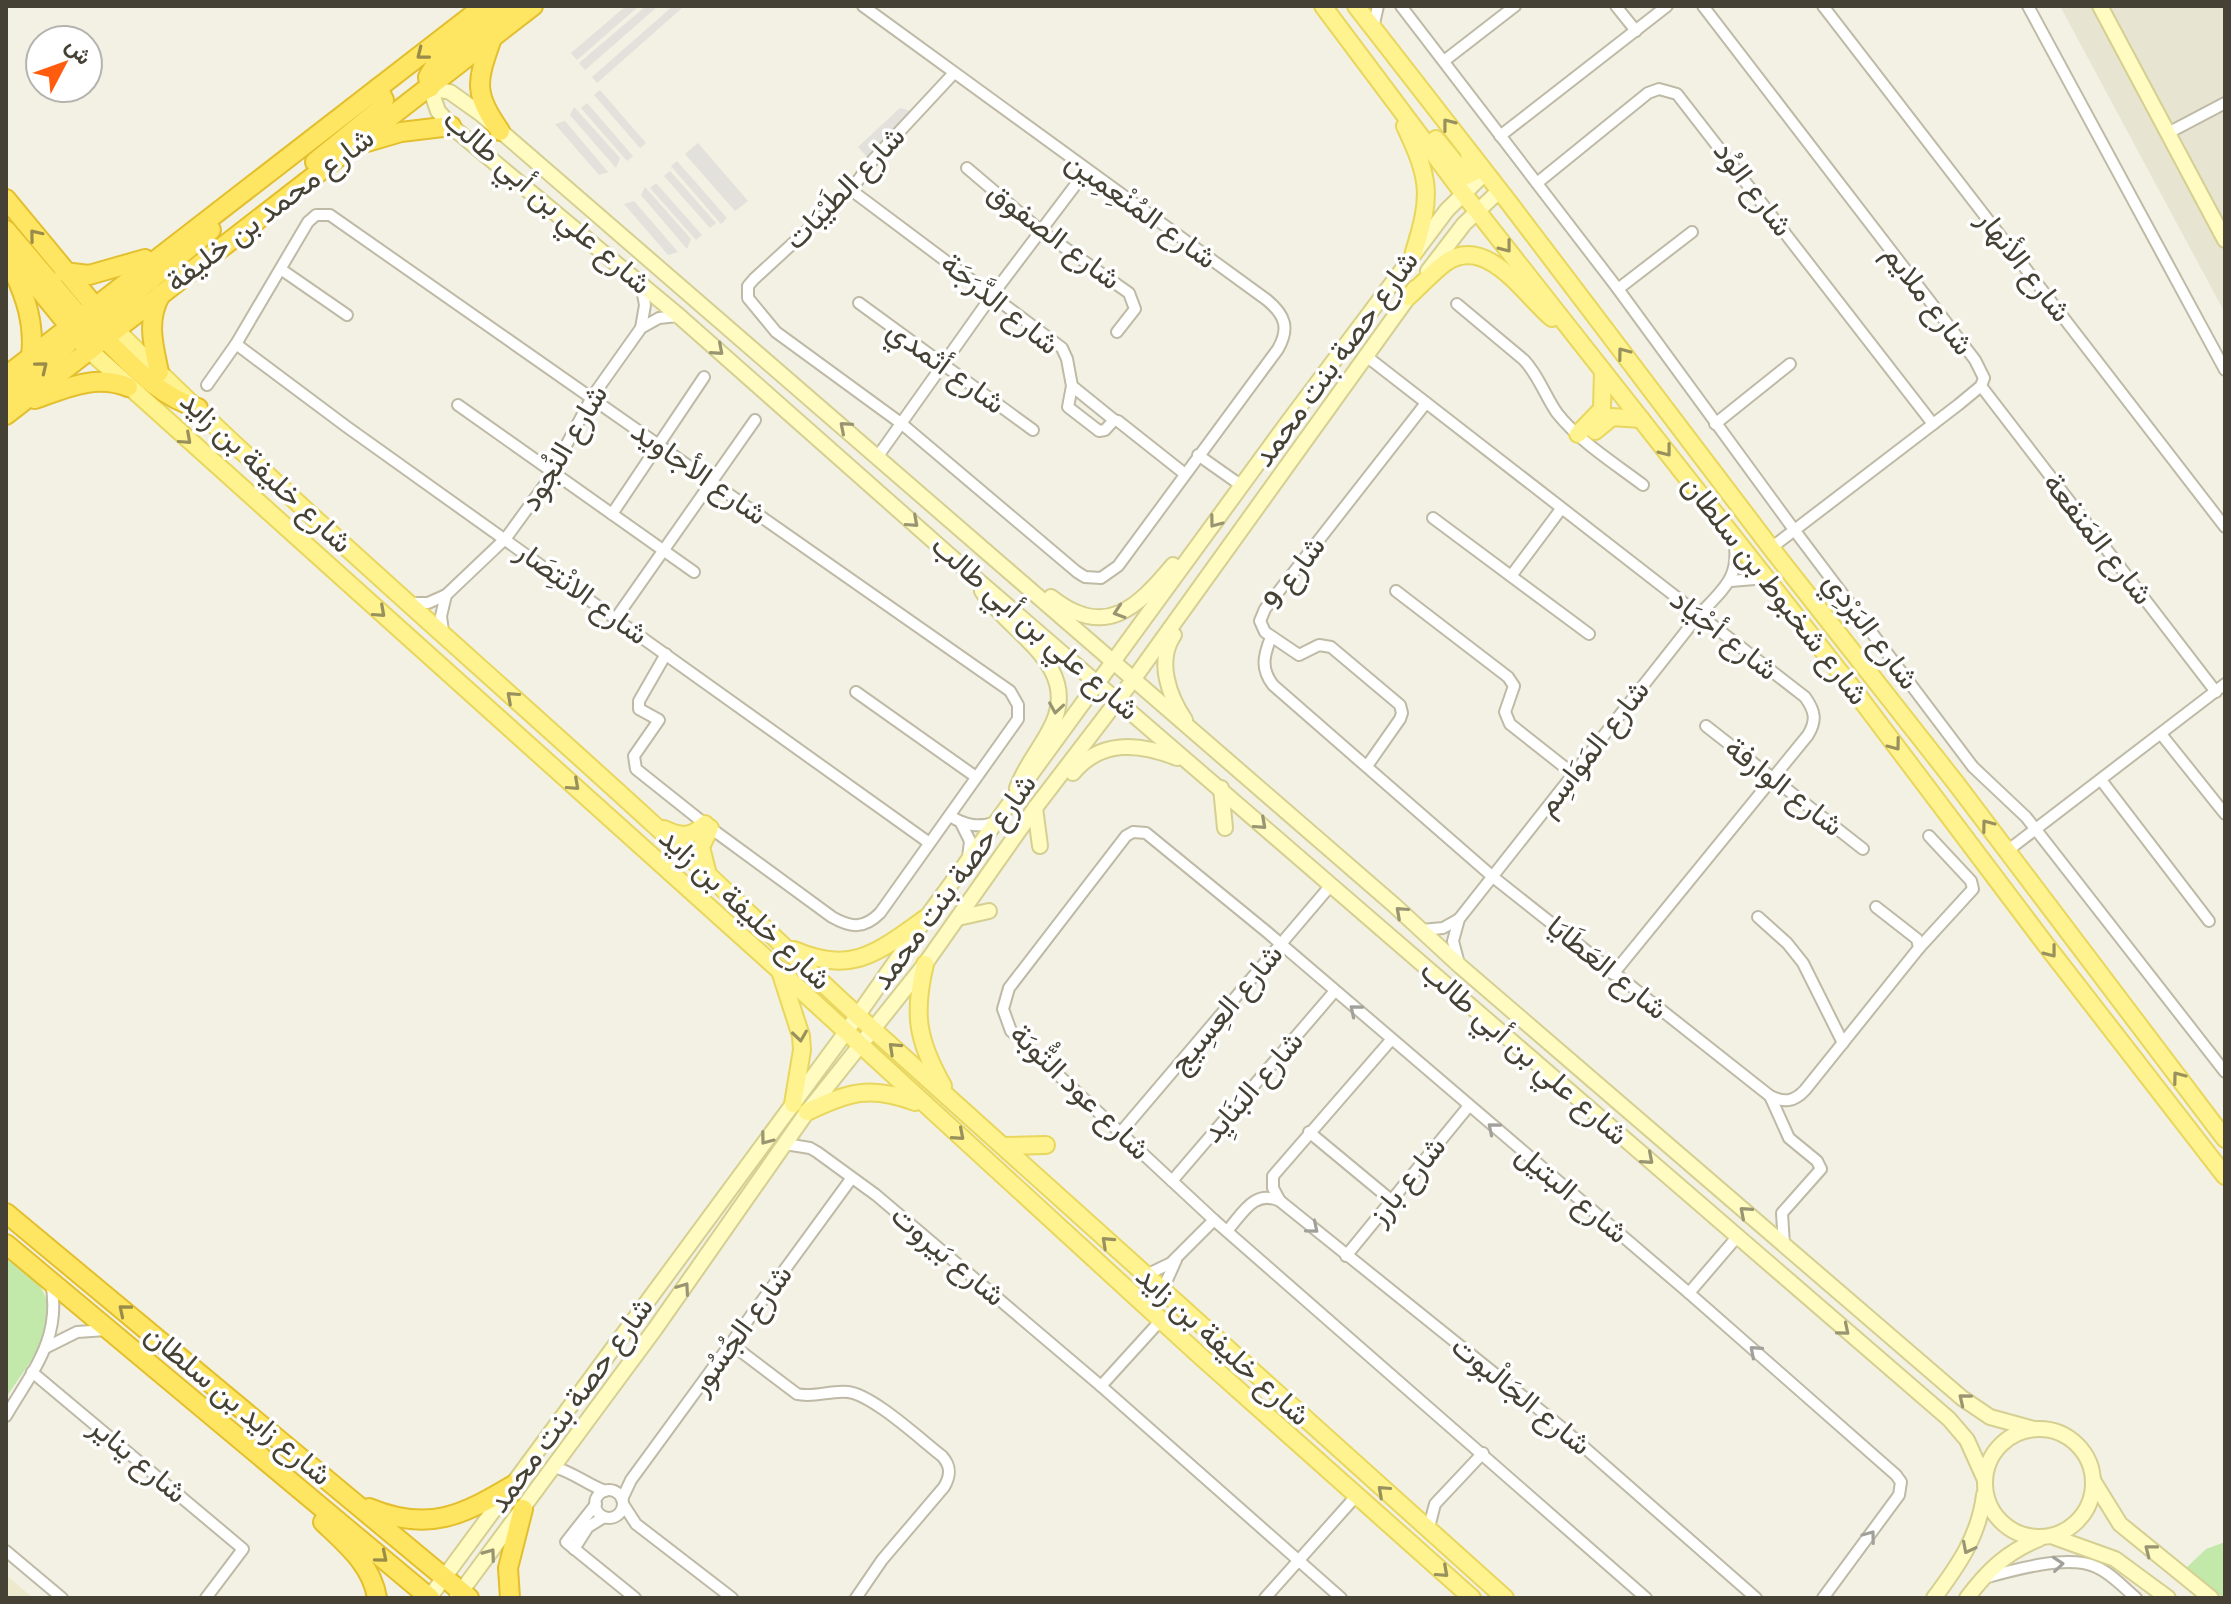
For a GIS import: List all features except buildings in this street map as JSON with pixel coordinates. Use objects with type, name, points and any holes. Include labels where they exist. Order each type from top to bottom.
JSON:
[{"type":"highway","name":"شارع محمد بن خليفة","points":[[91,327],[163,253],[484,6]]},
{"type":"highway","points":[[430,88],[428,77],[435,65],[508,6]]},
{"type":"highway","name":"شارع محمد بن خليفة","points":[[8,373],[31,356],[163,291],[533,6]]},
{"type":"highway","points":[[493,38],[481,66],[480,88],[486,108],[500,131]]},
{"type":"highway","points":[[286,198],[307,168],[379,110],[384,100],[382,85],[411,81],[430,88]]},
{"type":"highway","points":[[353,147],[401,132],[451,126]]},
{"type":"highway","name":"شارع خليفة بن زايد","points":[[6,199],[64,272],[91,327]]},
{"type":"highway","points":[[10,405],[91,327],[202,238],[225,214],[231,201]]},
{"type":"highway","points":[[6,230],[91,327],[156,388],[176,401],[198,408]]},
{"type":"highway","name":"شارع خليفة بن زايد","points":[[6,249],[91,327]]},
{"type":"highway","points":[[64,272],[89,275],[163,253]]},
{"type":"highway","points":[[6,255],[27,301],[32,336],[31,356]]},
{"type":"highway","points":[[159,372],[150,329],[163,291]]},
{"type":"highway","points":[[10,405],[96,380],[113,381],[128,387]]},
{"type":"highway","name":"شارع زايد بن سلطان","points":[[6,1213],[356,1503],[462,1596]]},
{"type":"highway","name":"شارع زايد بن سلطان","points":[[6,1244],[430,1598]]},
{"type":"highway","points":[[23,1257],[42,1260],[61,1273],[73,1268]]},
{"type":"highway","points":[[280,1471],[361,1560],[373,1580],[377,1598]]},
{"type":"highway","points":[[356,1503],[394,1517],[436,1520],[465,1512],[515,1484]]},
{"type":"highway","points":[[510,1598],[508,1568],[523,1509]]},
{"type":"main road","name":"شارع شخبوط بن سلطان","points":[[1323,6],[1463,193],[1766,578],[2225,1176]]},
{"type":"main road","name":"شارع شخبوط بن سلطان","points":[[1356,6],[2225,1139]]},
{"type":"main road","points":[[2100,6],[2225,240]]},
{"type":"main road","points":[[1349,39],[1377,62],[1466,176],[1473,173],[1469,152]]},
{"type":"main road","name":"شارع علي بن أبي طالب","points":[[430,88],[438,111],[451,126],[641,283],[974,577],[1958,1428],[1978,1460],[1985,1485]]},
{"type":"main road","name":"شارع علي بن أبي طالب","points":[[430,88],[450,92],[500,131],[878,456],[1784,1247],[1976,1409],[2007,1423],[2034,1429]]},
{"type":"main road","points":[[1387,88],[1426,178],[1427,209],[1414,252]]},
{"type":"main road","name":"شارع حصة بنت محمد","points":[[462,1596],[785,1144],[800,1108],[846,1032],[926,918],[1414,252],[1463,193],[1485,173]]},
{"type":"main road","name":"شارع حصة بنت محمد","points":[[430,1598],[735,1180],[859,1046],[925,964],[1035,808],[1133,680],[1408,297],[1477,210],[1499,191]]},
{"type":"main road","points":[[1408,297],[1452,259],[1481,257],[1504,270],[1540,308],[1568,327]]},
{"type":"main road","name":"شارع خليفة بن زايد","points":[[91,327],[159,372],[445,638],[653,823],[1144,1276],[1505,1598]]},
{"type":"main road","name":"شارع خليفة بن زايد","points":[[91,327],[128,387],[779,970],[1161,1320],[1472,1598]]},
{"type":"main road","points":[[1582,437],[1602,409],[1603,371]]},
{"type":"main road","points":[[1582,437],[1612,417],[1641,419]]},
{"type":"main road","points":[[995,560],[1019,571],[1074,612],[1108,616],[1137,605],[1184,553],[1198,545]]},
{"type":"main road","points":[[974,577],[991,605],[1038,649],[1055,676],[1058,692],[1054,722],[1023,770],[1012,801]]},
{"type":"main road","points":[[1202,582],[1196,603],[1169,641],[1165,658],[1166,679],[1184,718],[1252,783]]},
{"type":"main road","points":[[1040,846],[1035,808],[1057,793],[1083,761],[1110,748],[1123,746],[1153,748],[1190,763]]},
{"type":"main road","points":[[1221,788],[1225,828]]},
{"type":"main road","points":[[653,823],[684,836],[707,826]]},
{"type":"main road","points":[[707,826],[701,847],[709,876]]},
{"type":"main road","points":[[958,918],[989,911]]},
{"type":"main road","points":[[784,946],[818,959],[844,963],[879,951],[926,918]]},
{"type":"main road","points":[[925,964],[918,996],[917,1023],[928,1059],[952,1101]]},
{"type":"main road","points":[[779,970],[801,1036],[800,1108],[849,1094],[874,1091],[895,1094],[926,1105]]},
{"type":"main road","points":[[1005,1146],[1046,1145]]},
{"type":"main road","points":[[1934,1598],[1970,1545],[1978,1526],[1987,1467],[2000,1445],[2010,1437],[2034,1429],[2059,1433],[2079,1447],[2086,1457],[2093,1480],[2120,1524],[2211,1598]]},
{"type":"main road","points":[[1967,1598],[2007,1554],[2070,1528],[2085,1512],[2093,1491],[2093,1480]]},
{"type":"main road","points":[[1985,1485],[1995,1515],[2016,1532],[2046,1537],[2115,1559],[2168,1598]]},
{"type":"street","name":"شارع المُنْعِمِين","points":[[752,305],[776,332],[902,424],[1077,572],[1093,579],[1107,576],[1118,566],[1278,349],[1285,334],[1284,318],[1267,300],[863,6]]},
{"type":"street","points":[[1373,28],[1378,6]]},
{"type":"street","name":"شارع البَرْدِي","points":[[1401,6],[1618,289],[1715,424],[1973,767],[2036,829],[2225,1072]]},
{"type":"street","points":[[1444,61],[1515,6]]},
{"type":"street","points":[[1616,6],[1636,31]]},
{"type":"street","points":[[1500,136],[1667,6]]},
{"type":"street","name":"شارع ملايم","points":[[1703,6],[1983,372],[1981,386],[1771,548]]},
{"type":"street","name":"شارع الأنهار","points":[[1823,6],[2225,527]]},
{"type":"street","points":[[2028,6],[2225,370]]},
{"type":"street","name":"شارع الطَيْبَات","points":[[752,305],[747,291],[754,279],[851,190],[873,160],[954,73]]},
{"type":"street","name":"شارع الوُد","points":[[1537,183],[1648,93],[1659,89],[1677,94],[1933,424]]},
{"type":"street","points":[[2168,133],[2225,103]]},
{"type":"street","name":"شارع الصفوق","points":[[967,168],[1041,231],[1129,293],[1135,309],[1117,332]]},
{"type":"street","points":[[878,456],[993,294],[1086,171]]},
{"type":"street","name":"شارع الدَّرَجَة","points":[[851,190],[1062,348],[1072,386],[1067,404],[1071,409],[1099,431],[1105,430],[1114,420]]},
{"type":"street","name":"شارع الأجاويد","points":[[207,385],[282,270],[308,222],[316,215],[330,215],[1010,691],[1018,705],[1018,719],[880,913],[865,925],[855,926],[832,917],[707,826],[634,765],[635,752],[659,720],[639,709],[639,701],[666,654]]},
{"type":"street","points":[[1618,289],[1692,232]]},
{"type":"street","points":[[282,270],[347,315]]},
{"type":"street","points":[[641,283],[645,305],[641,328]]},
{"type":"street","name":"شارع أثمدي","points":[[859,303],[1033,430]]},
{"type":"street","points":[[1457,304],[1524,360],[1538,377],[1553,407],[1582,437],[1643,485]]},
{"type":"street","points":[[641,328],[659,318],[679,316]]},
{"type":"street","name":"شارع النُجود","points":[[446,595],[506,538],[552,472],[592,397],[641,328]]},
{"type":"street","name":"شارع الانْتِصَار","points":[[236,344],[347,427],[928,842]]},
{"type":"street","name":"شارع أجْيَاد","points":[[1366,356],[1805,697],[1813,711],[1814,726],[1808,735],[1613,974]]},
{"type":"street","points":[[1715,424],[1790,364]]},
{"type":"street","points":[[612,514],[704,377]]},
{"type":"street","points":[[1072,386],[1185,474]]},
{"type":"street","name":"شارع المَنفعة","points":[[1981,386],[2222,688]]},
{"type":"street","name":"شارع 9","points":[[1367,766],[1400,719],[1400,705],[1331,647],[1319,645],[1299,655],[1271,637],[1260,625],[1265,609],[1426,403]]},
{"type":"street","points":[[458,405],[694,572]]},
{"type":"street","points":[[616,618],[755,420]]},
{"type":"street","points":[[1198,455],[1242,486]]},
{"type":"street","points":[[1511,576],[1561,509]]},
{"type":"street","points":[[1433,518],[1589,634]]},
{"type":"street","points":[[1733,537],[1736,559],[1731,581],[1766,578]]},
{"type":"street","name":"شارع المَوَاسِم","points":[[1459,919],[1698,616],[1731,581]]},
{"type":"street","points":[[1396,591],[1508,677],[1514,686],[1505,712],[1510,724],[1572,773]]},
{"type":"street","points":[[407,602],[428,603],[446,595]]},
{"type":"street","points":[[445,638],[441,616],[446,595]]},
{"type":"street","name":"شارع العَطَايَا","points":[[1271,637],[1264,659],[1268,678],[1493,877],[1770,1096]]},
{"type":"street","points":[[2007,851],[2222,688]]},
{"type":"street","points":[[856,692],[976,777]]},
{"type":"street","name":"شارع الوارفة","points":[[1706,726],[1863,849]]},
{"type":"street","points":[[2161,734],[2225,814]]},
{"type":"street","points":[[2101,780],[2209,921]]},
{"type":"street","points":[[950,816],[961,823],[979,826],[997,822]]},
{"type":"street","points":[[961,823],[970,841],[968,861]]},
{"type":"street","name":"شارع البتيل","points":[[1126,836],[1133,832],[1146,833],[1281,945],[1689,1293],[1901,1482],[1899,1495],[1890,1509],[1823,1598]]},
{"type":"street","name":"شارع عود التُّوبَة","points":[[1126,836],[1009,988],[1003,1009],[1007,1024],[1016,1037],[1214,1220],[1646,1598]]},
{"type":"street","points":[[1770,1096],[1785,1102],[1800,1096],[1919,948],[1973,889],[1971,881],[1929,836]]},
{"type":"street","name":"شارع العِسِيج","points":[[1121,1132],[1331,885]]},
{"type":"street","points":[[1876,907],[1917,939],[1919,948]]},
{"type":"street","points":[[1758,917],[1803,963],[1843,1043]]},
{"type":"street","points":[[1422,930],[1443,928],[1459,919]]},
{"type":"street","points":[[1459,919],[1453,941],[1460,966]]},
{"type":"street","name":"شارع البَنَايِد","points":[[1172,1181],[1334,992]]},
{"type":"street","points":[[1280,1201],[1273,1188],[1273,1176],[1391,1040]]},
{"type":"street","points":[[1770,1096],[1789,1138],[1817,1161],[1821,1169],[1782,1213],[1784,1247]]},
{"type":"street","name":"شارع بارز","points":[[1346,1256],[1468,1107]]},
{"type":"street","points":[[1309,1132],[1391,1200]]},
{"type":"street","name":"شارع بَيروت","points":[[785,1144],[810,1148],[876,1195],[1101,1386],[1341,1598]]},
{"type":"street","name":"شارع الجُسُور","points":[[623,1502],[631,1480],[851,1179]]},
{"type":"street","points":[[1227,1231],[1257,1199],[1269,1196],[1280,1201]]},
{"type":"street","name":"شارع الجَالْبوت","points":[[1280,1201],[1561,1427],[1756,1598]]},
{"type":"street","points":[[1144,1276],[1177,1259],[1214,1220]]},
{"type":"street","points":[[1689,1293],[1737,1237]]},
{"type":"street","points":[[1165,1295],[1167,1280],[1177,1259]]},
{"type":"street","points":[[6,1416],[47,1347],[55,1308],[51,1282]]},
{"type":"street","points":[[1101,1386],[1161,1320]]},
{"type":"street","points":[[47,1347],[77,1332],[109,1330]]},
{"type":"street","points":[[731,1344],[797,1394],[850,1392],[871,1401],[942,1456],[948,1465],[949,1475],[944,1487],[882,1560],[856,1598]]},
{"type":"street","name":"شارع يناير","points":[[32,1372],[243,1549],[206,1598]]},
{"type":"street","points":[[564,1453],[574,1473]]},
{"type":"street","points":[[1406,1511],[1423,1510],[1435,1504],[1483,1453]]},
{"type":"street","points":[[554,1467],[574,1473],[586,1483],[609,1491],[623,1502],[636,1524],[732,1598]]},
{"type":"street","name":"شارع الجُسُور","points":[[609,1491],[631,1480]]},
{"type":"street","points":[[586,1483],[598,1512],[636,1524]]},
{"type":"street","points":[[570,1546],[596,1502],[609,1491]]},
{"type":"street","points":[[1265,1598],[1357,1495]]},
{"type":"street","points":[[570,1546],[588,1527],[621,1512],[623,1502]]},
{"type":"street","points":[[1428,1531],[1435,1504]]},
{"type":"street","points":[[570,1546],[635,1598]]},
{"type":"street","points":[[6,1551],[62,1598]]},
{"type":"street","points":[[1982,1579],[2021,1568],[2083,1563],[2104,1571],[2136,1598]]},
{"type":"shaded area","points":[[626,6],[639,6],[577,60],[571,53]]},
{"type":"shaded area","points":[[646,6],[658,6],[585,70],[579,63]]},
{"type":"shaded area","points":[[673,6],[682,8],[597,83],[592,77]]},
{"type":"shaded area","points":[[2060,6],[2225,6],[2225,313]]},
{"type":"shaded area","points":[[600,90],[646,143],[640,148],[594,95]]},
{"type":"shaded area","points":[[587,103],[633,156],[627,161],[581,108]]},
{"type":"shaded area","points":[[574,107],[620,158],[616,168],[570,115]]},
{"type":"shaded area","points":[[900,108],[911,111],[869,159],[858,147]]},
{"type":"shaded area","points":[[565,121],[609,172],[599,175],[555,124]]},
{"type":"shaded area","points":[[698,143],[748,201],[735,211],[685,154]]},
{"type":"shaded area","points":[[677,161],[727,218],[721,224],[671,166]]},
{"type":"shaded area","points":[[670,171],[716,223],[710,228],[664,176]]},
{"type":"shaded area","points":[[656,183],[702,235],[696,240],[650,188]]},
{"type":"shaded area","points":[[645,187],[691,239],[687,249],[641,195]]},
{"type":"shaded area","points":[[634,201],[678,252],[668,255],[624,204]]},
{"type":"shaded area","points":[[6,1575],[33,1598],[6,1598]]},
{"type":"green space","points":[[6,1255],[39,1285],[46,1299],[48,1314],[46,1329],[33,1358],[6,1398]]},
{"type":"green space","points":[[2225,1542],[2224,1598],[2185,1569],[2206,1549]]}]
